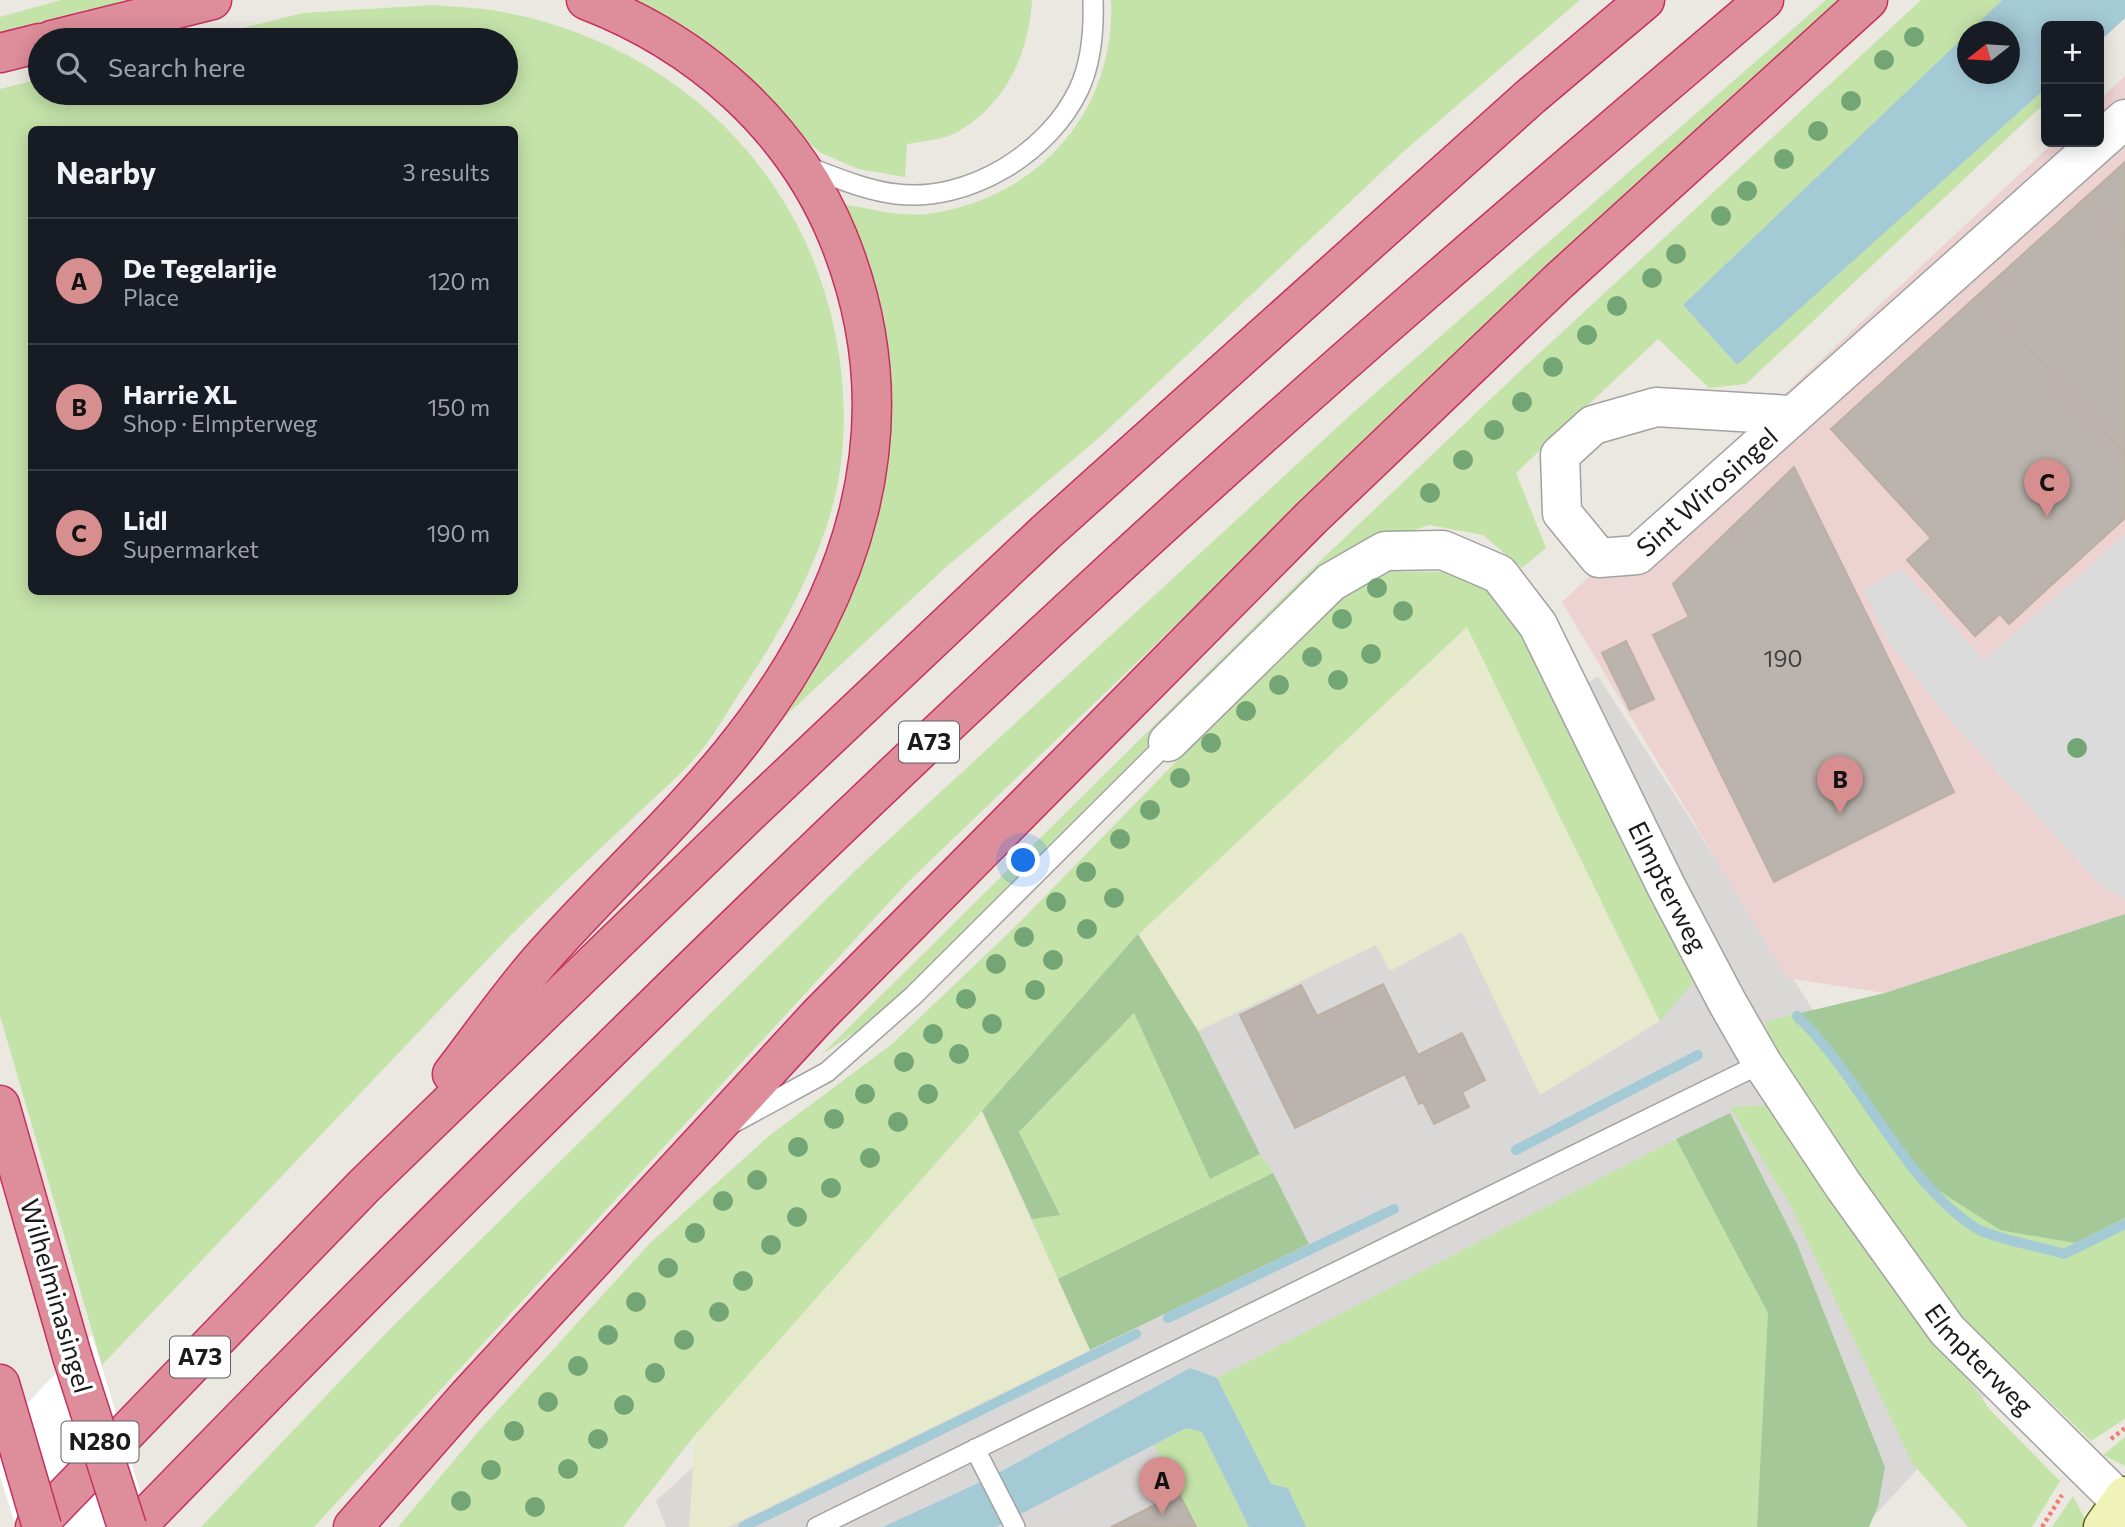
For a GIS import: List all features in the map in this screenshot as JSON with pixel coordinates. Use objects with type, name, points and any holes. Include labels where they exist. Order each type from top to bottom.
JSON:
[{"type":"highway","points":[[100,28],[212,0]]},
{"type":"highway","name":"A73","points":[[364,1186],[541,959],[729,756],[798,660],[831,597],[856,525],[867,473],[873,413],[866,328],[846,258],[831,220],[797,163],[760,113],[704,64],[648,27],[586,0]]},
{"type":"highway","name":"A73","points":[[35,1527],[364,1186],[748,813],[1046,532],[1530,97],[1645,0]]},
{"type":"highway","name":"A73","points":[[136,1527],[419,1235],[794,868],[1091,589],[1361,347],[1764,0]]},
{"type":"highway","points":[[353,1527],[468,1396],[819,1015],[1311,518],[1559,281],[1868,0]]},
{"type":"highway","points":[[0,53],[28,46]]},
{"type":"highway","name":"Wilhelminasingel","points":[[0,1105],[72,1356],[127,1527]]},
{"type":"highway","name":"N280","points":[[0,1384],[42,1527]]},
{"type":"street","name":"Sint Wirosingel","points":[[1791,415],[1656,407],[1593,425],[1560,456],[1562,513],[1599,558],[1637,555],[2125,119]]},
{"type":"street","name":"Elmpterweg","points":[[1168,742],[1331,582],[1385,551],[1443,550],[1499,574],[1538,625],[1667,888],[1762,1063],[1858,1206],[1947,1330],[2116,1508]]},
{"type":"lane","points":[[797,163],[864,188],[897,194],[952,190],[997,173],[1051,130],[1072,102],[1080,87],[1091,46],[1093,0]]},
{"type":"lane","points":[[704,1139],[827,1072],[913,996],[1168,742]]},
{"type":"lane","points":[[817,1527],[1762,1063]]},
{"type":"lane","points":[[975,1449],[1014,1526]]},
{"type":"shaded area","points":[[2125,76],[2125,914],[1885,993],[1787,978],[1562,602],[2049,147],[2104,147],[2104,95]]},
{"type":"shaded area","points":[[2125,535],[2125,899],[2100,885],[1943,712],[1889,643],[1863,590],[1902,569],[1984,660]]},
{"type":"shaded area","points":[[1598,676],[2030,1347],[1864,1527],[666,1527],[656,1501],[1404,813]]},
{"type":"green space","points":[[61,0],[141,0],[37,28],[28,28],[28,30],[0,38],[0,17]]},
{"type":"green space","points":[[632,0],[1032,0],[1020,57],[1002,91],[990,106],[959,131],[941,138],[907,144],[905,177],[858,169],[821,153]]},
{"type":"green space","points":[[1111,0],[1580,0],[1403,152],[1101,436],[945,568],[753,746],[878,508],[841,204],[894,213],[926,214],[966,205],[1002,190],[1035,170],[1062,144],[1084,113],[1100,79],[1109,41]]},
{"type":"green space","points":[[1826,0],[1839,0],[1400,410],[907,883],[314,1527],[201,1527],[387,1332],[860,866],[1356,410]]},
{"type":"green space","points":[[1921,0],[2002,0],[1981,21],[1957,21],[1957,44],[1683,305],[1736,364],[2041,92],[2041,107],[1746,384],[1709,388],[1658,339],[1516,473],[1546,548],[1522,568],[1483,535],[1429,525],[1340,555],[871,1022],[821,1055],[1315,566],[1518,373]]},
{"type":"green space","points":[[433,5],[480,9],[549,23],[589,37],[664,77],[698,102],[729,130],[757,162],[802,234],[819,274],[840,359],[844,403],[843,447],[836,490],[825,531],[808,573],[766,652],[701,751],[503,943],[102,1365],[0,1016],[0,89],[28,82],[28,105],[518,105],[518,28],[242,28],[303,13]]},
{"type":"green space","points":[[1389,571],[1443,572],[1491,589],[1526,632],[1696,979],[1660,1021],[1467,627],[1138,935],[695,1435],[623,1527],[398,1527],[477,1433],[650,1243],[770,1135],[892,1044],[1019,923],[1339,594]]},
{"type":"green space","points":[[1467,627],[1660,1021],[1540,1095],[1462,932],[1390,971],[1376,945],[1198,1031],[1138,934]]},
{"type":"green space","points":[[2125,914],[2125,1218],[2075,1243],[2000,1230],[1921,1179],[1874,1117],[1815,1031],[1796,1023],[1792,1015],[1885,993]]},
{"type":"green space","points":[[1138,934],[1198,1031],[1260,1154],[1210,1179],[1134,1013],[1019,1132],[1060,1215],[1032,1219],[982,1111]]},
{"type":"green space","points":[[1134,1013],[1210,1178],[1260,1154],[1273,1173],[1058,1279],[1032,1219],[1060,1214],[1019,1132]]},
{"type":"green space","points":[[1792,1015],[1797,1023],[1815,1031],[1837,1061],[2075,1243],[2125,1218],[2125,1419],[2091,1441],[2022,1375],[1967,1328],[1778,1065],[1765,1022]]},
{"type":"green space","points":[[1773,1105],[1912,1307],[1992,1412],[2060,1481],[2032,1527],[1968,1527],[1912,1463],[1791,1206],[1730,1107]]},
{"type":"green space","points":[[982,1111],[1090,1350],[728,1527],[689,1527],[695,1435]]},
{"type":"green space","points":[[1730,1113],[1797,1244],[1885,1467],[1878,1506],[1869,1527],[1757,1527],[1768,1313],[1676,1139]]},
{"type":"green space","points":[[1676,1139],[1768,1313],[1757,1527],[1306,1527],[1288,1489],[1271,1484],[1217,1378]]},
{"type":"green space","points":[[1273,1173],[1309,1244],[1090,1350],[1058,1279]]},
{"type":"green space","points":[[1186,1428],[1202,1432],[1249,1527],[1196,1527],[1154,1445]]},
{"type":"green space","points":[[2125,1437],[2125,1466],[2103,1455]]},
{"type":"green space","points":[[2073,1496],[2086,1521],[2085,1527],[2052,1527]]},
{"type":"water","points":[[2002,0],[2125,0],[2125,18],[2104,37],[2104,21],[2041,21],[2041,92],[1737,365],[1683,305],[1957,44],[1957,84],[2020,84],[2020,21],[1980,21]]},
{"type":"water","points":[[1190,1368],[1217,1378],[1271,1484],[1288,1488],[1306,1527],[1249,1527],[1202,1432],[1186,1428],[996,1527],[883,1527],[989,1478]]},
{"type":"pier","points":[[92,1335],[151,1527],[16,1527],[0,1476],[0,1432]]},
{"type":"building","points":[[2125,162],[2125,242],[2085,198]]},
{"type":"building","points":[[2085,198],[2125,242],[2125,454],[1979,294]]},
{"type":"building","points":[[1979,294],[2125,454],[2125,518],[2009,624],[2000,614],[1975,636],[1907,560],[1931,538],[1831,429]]},
{"type":"building","points":[[1794,467],[1954,792],[1774,882],[1653,635],[1689,617],[1673,584]]},
{"type":"building","points":[[1626,641],[1654,699],[1630,710],[1602,653]]},
{"type":"building","points":[[1383,984],[1418,1055],[1462,1033],[1485,1080],[1462,1092],[1469,1107],[1434,1124],[1423,1102],[1419,1104],[1405,1074],[1295,1128],[1240,1015],[1301,985],[1317,1016]]},
{"type":"building","points":[[1172,1480],[1196,1527],[1111,1527],[1159,1503],[1152,1490]]},
{"type":"waterway","points":[[1797,1016],[1842,1069],[1926,1184],[1950,1208],[1976,1228],[2064,1254],[2125,1224]]},
{"type":"waterway","points":[[1516,1150],[1698,1055]]},
{"type":"waterway","points":[[1168,1318],[1394,1209]]},
{"type":"waterway","points":[[743,1527],[1136,1334]]},
{"type":"place","name":"Lidl","points":[[2047,517]]},
{"type":"place","name":"Harrie XL","points":[[1840,814]]},
{"type":"place","name":"De Tegelarije","points":[[1162,1515]]}]
